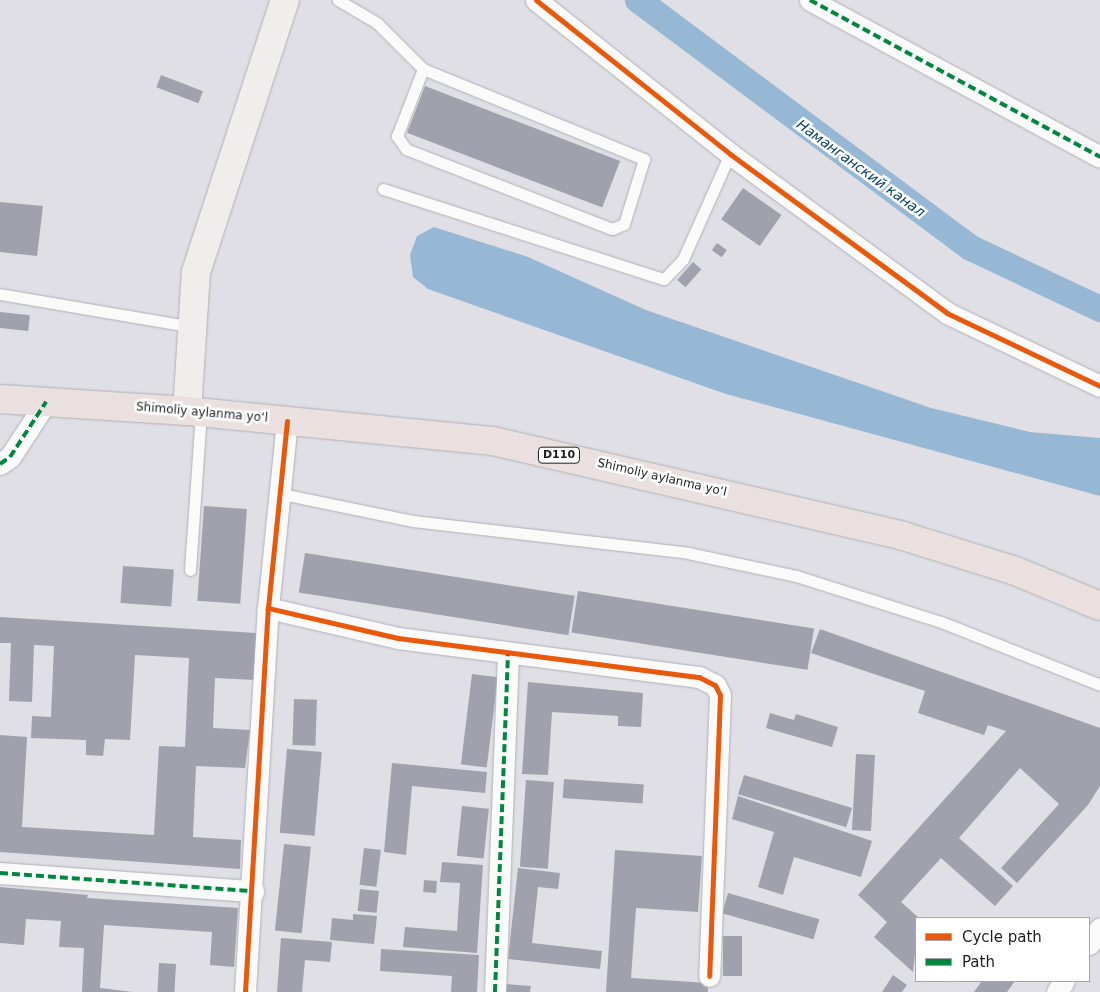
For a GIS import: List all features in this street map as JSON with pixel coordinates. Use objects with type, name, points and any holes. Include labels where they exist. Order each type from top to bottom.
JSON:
[{"type":"main road","points":[[194,411],[193,327],[196,272],[285,0]]},
{"type":"main road","name":"Shimoliy aylanma yoʻl","points":[[0,399],[194,411],[493,441],[695,485],[903,536],[1013,570],[1100,606]]},
{"type":"street","points":[[536,0],[730,154],[947,313],[1100,386]]},
{"type":"street","points":[[810,0],[1100,157]]},
{"type":"street","points":[[0,464],[10,457],[46,402]]},
{"type":"street","points":[[245,992],[253,891],[276,493],[287,421]]},
{"type":"street","points":[[268,608],[398,638],[508,654],[699,677],[715,685],[720,702],[709,976]]},
{"type":"street","points":[[495,992],[508,654]]},
{"type":"street","points":[[0,873],[253,891]]},
{"type":"street","points":[[1090,943],[1100,928]]},
{"type":"lane","points":[[338,0],[377,23],[423,68],[635,152],[644,159],[645,168],[624,224],[612,229],[406,149],[397,136],[423,68]]},
{"type":"lane","points":[[383,189],[664,279],[683,259],[730,154]]},
{"type":"lane","points":[[0,294],[193,327]]},
{"type":"lane","points":[[190,570],[194,411]]},
{"type":"lane","points":[[276,493],[413,521],[688,553],[796,576],[941,622],[1100,685]]},
{"type":"water","points":[[434,227],[528,257],[646,310],[931,408],[1030,432],[1100,438],[1100,496],[726,394],[428,289],[413,277],[410,255],[417,236]]},
{"type":"building","points":[[161,75],[203,91],[198,103],[156,87]]},
{"type":"building","points":[[425,86],[620,161],[602,208],[407,133]]},
{"type":"building","points":[[743,188],[782,215],[760,246],[721,219]]},
{"type":"building","points":[[0,202],[43,206],[37,256],[0,252]]},
{"type":"building","points":[[717,243],[727,250],[722,257],[712,250]]},
{"type":"building","points":[[693,262],[701,269],[686,287],[677,280]]},
{"type":"building","points":[[0,312],[30,315],[28,331],[0,328]]},
{"type":"building","points":[[204,506],[247,509],[240,604],[197,601]]},
{"type":"building","points":[[305,553],[575,596],[568,635],[299,593]]},
{"type":"building","points":[[123,566],[174,570],[171,606],[120,603]]},
{"type":"building","points":[[578,591],[814,628],[807,670],[571,632]]},
{"type":"building","points":[[0,617],[258,633],[256,680],[215,678],[213,728],[250,730],[245,768],[196,766],[193,837],[241,840],[240,869],[0,852],[0,735],[27,737],[22,827],[154,835],[159,746],[185,747],[189,658],[135,655],[130,740],[105,739],[103,756],[86,755],[86,740],[31,738],[32,716],[51,717],[54,646],[34,645],[32,702],[9,701],[11,643],[0,643]]},
{"type":"building","points":[[820,629],[1100,728],[1100,786],[1088,805],[1017,883],[1001,868],[1059,804],[1020,768],[959,838],[1013,886],[995,906],[941,858],[901,902],[918,917],[915,917],[913,972],[874,937],[887,922],[858,895],[1006,731],[988,725],[984,735],[918,713],[925,691],[811,653]]},
{"type":"building","points":[[472,674],[498,677],[487,767],[461,764]]},
{"type":"building","points":[[528,682],[643,693],[641,727],[618,726],[618,716],[552,712],[548,775],[522,774]]},
{"type":"building","points":[[294,699],[317,700],[315,746],[292,745]]},
{"type":"building","points":[[770,713],[794,720],[796,714],[838,727],[832,747],[766,728]]},
{"type":"building","points":[[287,749],[322,752],[315,836],[280,833]]},
{"type":"building","points":[[856,754],[875,755],[871,831],[852,830]]},
{"type":"building","points":[[392,763],[487,772],[485,793],[412,786],[406,855],[384,852]]},
{"type":"building","points":[[744,775],[852,808],[846,827],[738,794]]},
{"type":"building","points":[[564,779],[644,785],[642,804],[563,798]]},
{"type":"building","points":[[526,780],[554,782],[548,869],[520,867]]},
{"type":"building","points":[[738,796],[872,841],[861,877],[794,857],[783,895],[758,887],[774,832],[732,819]]},
{"type":"building","points":[[462,806],[489,809],[484,859],[457,856]]},
{"type":"building","points":[[284,844],[311,847],[302,933],[275,931]]},
{"type":"building","points":[[364,848],[381,850],[376,887],[359,885]]},
{"type":"building","points":[[615,850],[702,856],[698,912],[636,908],[631,978],[708,983],[708,992],[606,992]]},
{"type":"building","points":[[442,862],[483,865],[477,953],[403,947],[405,927],[457,931],[460,883],[440,882]]},
{"type":"building","points":[[518,868],[560,873],[558,889],[538,887],[532,943],[602,951],[600,969],[508,959]]},
{"type":"building","points":[[424,880],[437,881],[436,893],[423,892]]},
{"type":"building","points":[[0,887],[88,895],[87,898],[238,908],[234,967],[210,965],[212,932],[104,925],[100,988],[133,992],[82,992],[84,948],[59,947],[61,921],[26,919],[24,945],[0,943]]},
{"type":"building","points":[[360,889],[379,891],[377,913],[358,911]]},
{"type":"building","points":[[728,893],[819,919],[814,939],[722,913]]},
{"type":"building","points":[[353,914],[377,916],[374,944],[330,940],[332,918],[353,920]]},
{"type":"building","points":[[723,936],[742,936],[742,976],[723,976]]},
{"type":"building","points":[[281,938],[332,942],[330,962],[305,960],[302,992],[277,992]]},
{"type":"building","points":[[381,949],[479,955],[477,992],[451,992],[452,976],[380,971]]},
{"type":"building","points":[[159,963],[176,964],[175,992],[157,992]]},
{"type":"building","points":[[893,975],[907,985],[902,992],[882,992]]},
{"type":"building","points":[[981,982],[1014,982],[1007,992],[974,992]]},
{"type":"building","points":[[506,984],[531,986],[530,992],[505,992]]},
{"type":"waterway","name":"Наманганский канал","points":[[638,0],[971,248],[1100,309]]},
{"type":"marked path","points":[[810,0],[1100,157]]},
{"type":"marked path","points":[[0,464],[10,457],[46,402]]},
{"type":"marked path","points":[[495,992],[508,654]]},
{"type":"marked path","points":[[0,873],[253,891]]},
{"type":"cycle path","points":[[536,0],[730,154],[947,313],[1100,386]]},
{"type":"cycle path","points":[[245,992],[268,608],[287,421]]},
{"type":"cycle path","points":[[268,608],[398,638],[699,677],[715,685],[720,695],[709,976]]}]
